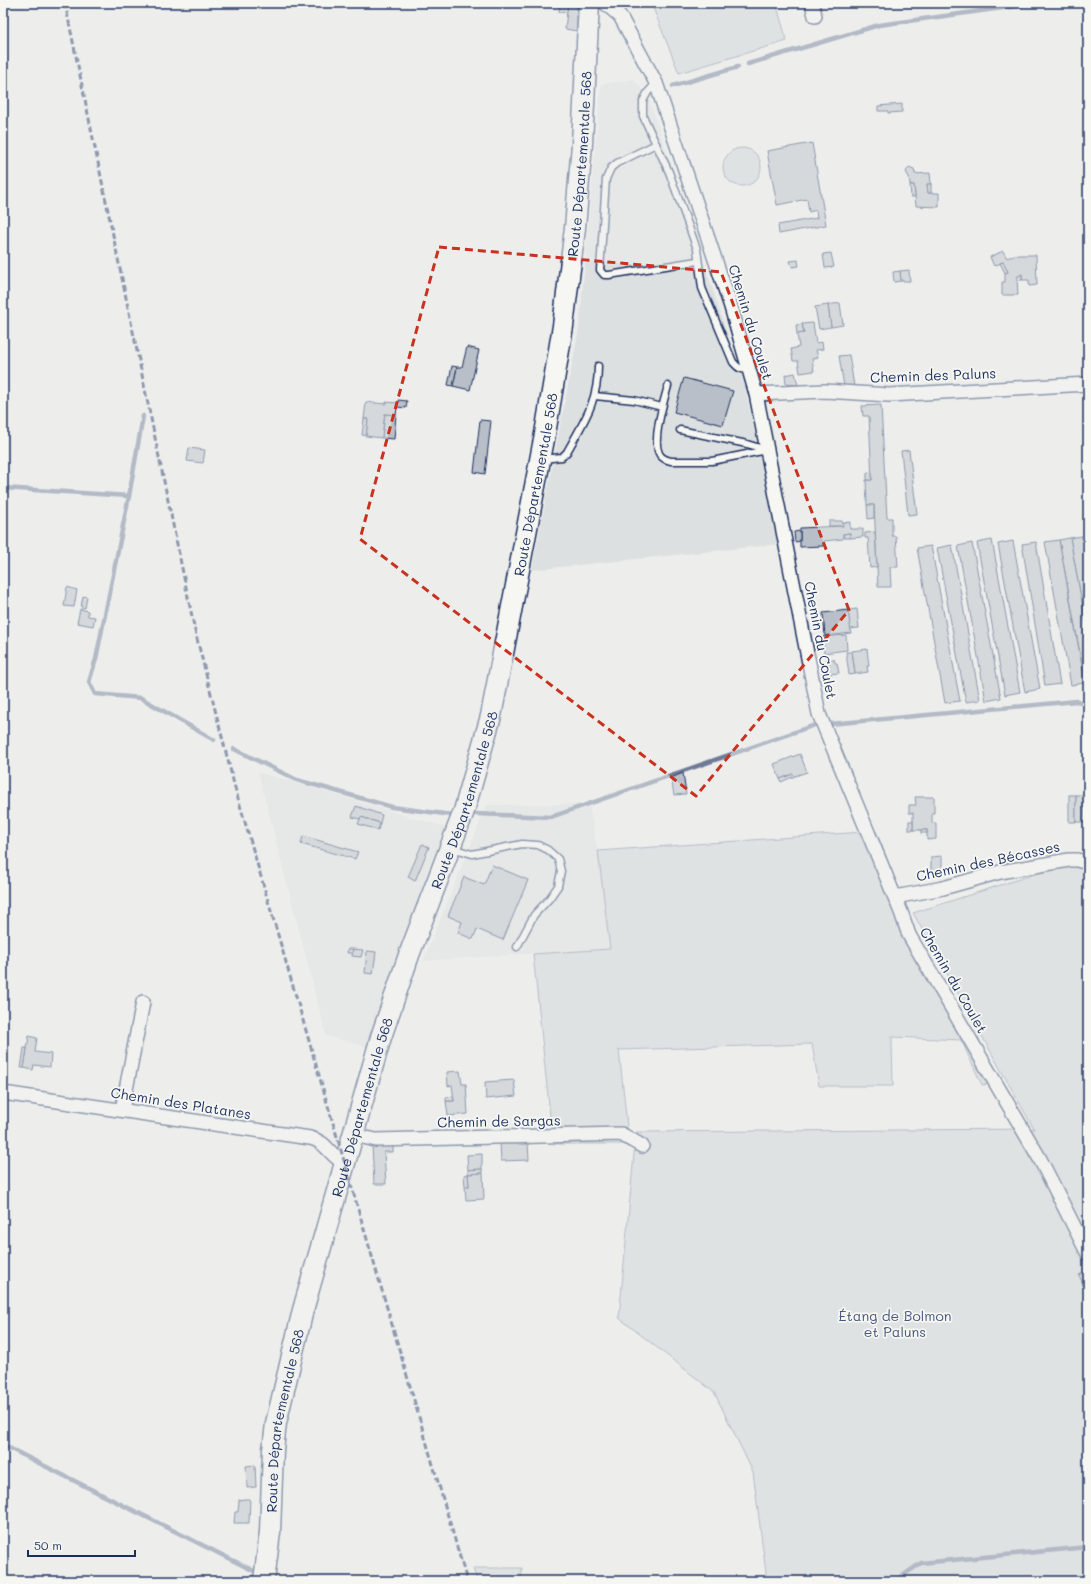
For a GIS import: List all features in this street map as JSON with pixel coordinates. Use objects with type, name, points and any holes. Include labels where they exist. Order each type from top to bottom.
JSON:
[{"type":"main road","name":"Route Départementale 568","points":[[264,1581],[270,1532],[273,1450],[276,1423],[303,1310],[393,1002],[451,848],[464,810],[491,716],[541,459],[563,326],[582,144],[589,3]]},
{"type":"street","name":"Chemin du Coulet","points":[[605,3],[620,16],[656,83],[731,307],[756,394],[819,714],[895,897],[909,935],[1040,1159],[1088,1254]]},
{"type":"street","points":[[812,3],[815,16]]},
{"type":"street","name":"Chemin des Paluns","points":[[756,394],[825,391],[889,395],[1088,384]]},
{"type":"street","name":"Chemin des Bécasses","points":[[895,897],[943,888],[1000,872],[1069,860],[1077,860],[1088,863]]},
{"type":"street","points":[[122,1110],[143,1002]]},
{"type":"street","name":"Chemin des Platanes","points":[[3,1093],[316,1140],[324,1144],[336,1158],[345,1163]]},
{"type":"street","name":"Chemin de Sargas","points":[[354,1135],[376,1140],[621,1134],[642,1146]]},
{"type":"lane","points":[[656,83],[648,92],[642,108],[643,116],[669,172],[697,249],[697,261],[702,288],[733,362],[737,368],[749,370]]},
{"type":"lane","points":[[656,144],[617,163],[611,168],[606,179],[600,270],[604,275],[609,276],[697,261]]},
{"type":"lane","points":[[541,459],[562,457],[567,452],[589,411],[595,396],[598,383],[598,366]]},
{"type":"lane","points":[[668,386],[662,407],[658,445],[659,454],[664,459],[671,461],[712,461],[767,450]]},
{"type":"lane","points":[[595,396],[634,400],[662,407]]},
{"type":"lane","points":[[680,430],[767,450]]},
{"type":"lane","points":[[451,848],[472,854],[522,844],[538,845],[548,850],[558,859],[561,871],[558,886],[549,899],[534,914],[517,947]]},
{"type":"highlighted area","points":[[439,247],[721,272],[849,610],[696,796],[360,539]]},
{"type":"shaded area","points":[[634,79],[649,98],[743,380],[780,544],[532,570],[579,328],[601,84]]},
{"type":"shaded area","points":[[258,772],[445,827],[367,1047],[326,1036]]},
{"type":"shaded area","points":[[589,804],[598,851],[610,949],[423,961],[487,805]]},
{"type":"green space","points":[[651,3],[776,3],[787,41],[679,73]]},
{"type":"green space","points":[[742,148],[752,151],[758,157],[761,167],[758,177],[752,183],[742,186],[732,183],[726,177],[723,167],[726,157],[732,151]]},
{"type":"green space","points":[[876,831],[905,904],[913,931],[1003,1083],[982,1085],[961,1040],[892,1037],[893,1086],[819,1086],[812,1044],[619,1050],[629,1144],[553,1144],[533,954],[610,949],[598,851]]},
{"type":"green space","name":"Étang de Bolmon et Paluns","points":[[1088,857],[1088,1581],[767,1581],[753,1472],[714,1392],[619,1318],[636,1132],[1034,1129],[913,913]]},
{"type":"green space","points":[[473,1568],[522,1568],[521,1581],[477,1581]]},
{"type":"building","points":[[560,3],[568,3],[568,13],[559,12]]},
{"type":"building","points":[[568,3],[577,3],[577,31],[565,29]]},
{"type":"building","points":[[902,104],[902,112],[888,113],[888,111],[878,111],[878,106]]},
{"type":"building","points":[[812,143],[826,225],[779,234],[778,225],[817,218],[816,210],[809,212],[807,199],[777,205],[767,151]]},
{"type":"building","points":[[909,167],[914,169],[915,174],[930,173],[931,184],[927,184],[928,193],[939,193],[939,207],[916,206],[914,185],[910,185],[909,177],[906,172]]},
{"type":"building","points":[[927,184],[931,184],[931,193],[928,193]]},
{"type":"building","points":[[910,185],[914,185],[915,197],[911,197]]},
{"type":"building","points":[[1003,251],[1007,258],[1014,255],[1036,255],[1037,285],[1029,286],[1029,280],[1022,280],[1022,274],[1017,277],[1018,295],[1002,295],[1002,282],[1005,282],[1005,273],[1008,272],[1003,262],[994,266],[990,257]]},
{"type":"building","points":[[831,253],[834,267],[825,268],[823,254]]},
{"type":"building","points":[[798,260],[799,266],[792,267],[790,261]]},
{"type":"building","points":[[1003,262],[1008,272],[1005,273],[1000,263]]},
{"type":"building","points":[[909,270],[910,281],[901,281],[900,271]]},
{"type":"building","points":[[900,271],[901,281],[894,282],[893,272]]},
{"type":"building","points":[[1022,274],[1022,280],[1017,280],[1017,277]]},
{"type":"building","points":[[840,303],[843,325],[831,327],[828,305]]},
{"type":"building","points":[[828,305],[831,327],[819,329],[815,307]]},
{"type":"building","points":[[813,323],[816,343],[822,342],[823,349],[816,350],[818,357],[812,359],[814,371],[800,373],[798,361],[793,361],[791,349],[799,347],[797,334],[804,333],[802,324]]},
{"type":"building","points":[[802,324],[804,333],[797,334],[796,325]]},
{"type":"building","points":[[467,347],[479,350],[470,390],[453,386],[457,367],[462,367]]},
{"type":"building","points":[[849,355],[854,386],[844,386],[839,356]]},
{"type":"building","points":[[452,366],[457,367],[453,386],[448,385]]},
{"type":"building","points":[[795,373],[798,385],[786,384],[785,375]]},
{"type":"building","points":[[684,378],[733,391],[723,425],[674,412]]},
{"type":"building","points":[[398,400],[407,401],[406,408],[397,407],[396,415],[385,414],[382,438],[366,436],[368,419],[364,419],[366,402],[386,404],[386,402],[398,403]]},
{"type":"building","points":[[881,405],[887,518],[892,518],[892,536],[896,536],[898,567],[890,567],[891,587],[878,587],[874,505],[867,505],[866,480],[872,480],[869,416],[863,416],[862,406]]},
{"type":"building","points":[[385,414],[396,415],[394,439],[382,438]]},
{"type":"building","points":[[364,419],[368,419],[366,436],[362,435]]},
{"type":"building","points":[[480,420],[491,421],[485,474],[474,472]]},
{"type":"building","points":[[189,448],[205,450],[203,463],[187,461]]},
{"type":"building","points":[[909,450],[917,514],[908,515],[901,451]]},
{"type":"building","points":[[872,472],[872,480],[867,480],[867,473]]},
{"type":"building","points":[[867,505],[874,505],[874,518],[868,519]]},
{"type":"building","points":[[829,521],[842,521],[843,526],[829,526]]},
{"type":"building","points":[[850,522],[850,529],[863,529],[863,537],[850,538],[850,533],[843,534],[843,539],[824,541],[823,546],[800,547],[800,528],[843,526],[842,523]]},
{"type":"building","points":[[800,531],[800,541],[795,542],[794,532]]},
{"type":"building","points":[[875,532],[877,567],[870,568],[868,538],[865,538],[865,533]]},
{"type":"building","points":[[850,533],[850,538],[844,538],[843,534]]},
{"type":"building","points":[[1088,534],[1088,567],[1082,536]]},
{"type":"building","points":[[1082,536],[1088,567],[1088,635],[1070,538]]},
{"type":"building","points":[[1070,538],[1088,635],[1087,691],[1059,540]]},
{"type":"building","points":[[992,540],[1020,692],[1005,695],[977,543]]},
{"type":"building","points":[[1059,540],[1085,683],[1071,685],[1045,542]]},
{"type":"building","points":[[1013,541],[1040,689],[1025,692],[998,544]]},
{"type":"building","points":[[1036,542],[1060,684],[1045,686],[1022,544]]},
{"type":"building","points":[[972,543],[1001,698],[986,701],[958,546]]},
{"type":"building","points":[[952,545],[980,700],[966,702],[937,548]]},
{"type":"building","points":[[931,546],[960,701],[945,703],[917,548]]},
{"type":"building","points":[[67,587],[77,590],[74,607],[64,606]]},
{"type":"building","points":[[83,596],[87,597],[85,608],[81,607]]},
{"type":"building","points":[[80,609],[88,611],[88,616],[95,617],[93,626],[77,623]]},
{"type":"building","points":[[857,609],[859,628],[850,629],[848,610]]},
{"type":"building","points":[[848,610],[851,633],[825,636],[823,613]]},
{"type":"building","points":[[846,635],[847,650],[824,653],[822,637]]},
{"type":"building","points":[[867,649],[869,666],[867,666],[868,672],[855,674],[852,651]]},
{"type":"building","points":[[846,652],[852,652],[855,674],[849,675]]},
{"type":"building","points":[[834,659],[835,663],[837,663],[839,673],[829,674],[826,660]]},
{"type":"building","points":[[800,754],[807,772],[795,776],[793,774],[780,779],[774,764]]},
{"type":"building","points":[[683,773],[686,794],[674,795],[671,778]]},
{"type":"building","points":[[793,774],[795,776],[781,782],[780,779]]},
{"type":"building","points":[[1069,795],[1076,795],[1076,822],[1069,822]]},
{"type":"building","points":[[1076,795],[1085,795],[1084,822],[1076,822]]},
{"type":"building","points":[[915,797],[934,797],[934,813],[932,813],[932,823],[936,823],[936,839],[927,840],[927,830],[913,830],[913,813],[909,813],[909,805],[916,805]]},
{"type":"building","points":[[356,806],[382,815],[380,823],[361,817],[360,819],[352,817]]},
{"type":"building","points":[[361,817],[380,823],[378,830],[358,824]]},
{"type":"building","points":[[909,821],[913,821],[913,830],[909,830]]},
{"type":"building","points":[[921,830],[927,830],[927,833],[921,833]]},
{"type":"building","points":[[303,836],[358,852],[355,859],[301,844]]},
{"type":"building","points":[[422,844],[429,847],[415,881],[408,877]]},
{"type":"building","points":[[942,856],[942,873],[931,873],[931,857]]},
{"type":"building","points":[[492,865],[528,880],[503,940],[477,929],[473,939],[458,933],[462,922],[448,916],[464,877],[484,885]]},
{"type":"building","points":[[348,949],[353,949],[352,953],[347,953]]},
{"type":"building","points":[[353,949],[363,950],[361,957],[352,956]]},
{"type":"building","points":[[367,951],[376,952],[373,974],[365,973]]},
{"type":"building","points":[[29,1036],[37,1038],[35,1052],[51,1054],[50,1067],[34,1065],[33,1070],[24,1068]]},
{"type":"building","points":[[24,1048],[27,1048],[24,1068],[21,1068]]},
{"type":"building","points":[[460,1071],[462,1084],[466,1084],[468,1114],[448,1116],[446,1101],[454,1101],[452,1085],[448,1086],[447,1072]]},
{"type":"building","points":[[514,1080],[516,1096],[486,1099],[485,1082]]},
{"type":"building","points":[[453,1096],[454,1101],[446,1101],[446,1097]]},
{"type":"building","points":[[528,1142],[529,1160],[501,1161],[500,1143]]},
{"type":"building","points":[[372,1145],[393,1145],[393,1152],[384,1152],[386,1184],[374,1184]]},
{"type":"building","points":[[482,1154],[482,1169],[468,1170],[467,1155]]},
{"type":"building","points":[[482,1169],[483,1173],[468,1174],[468,1170]]},
{"type":"building","points":[[483,1173],[484,1199],[466,1200],[465,1186],[469,1186],[468,1174]]},
{"type":"building","points":[[468,1174],[469,1186],[465,1186],[464,1175]]},
{"type":"building","points":[[1087,1271],[1088,1290],[1086,1291],[1079,1275]]},
{"type":"building","points":[[255,1465],[256,1487],[247,1488],[246,1466]]},
{"type":"building","points":[[250,1499],[249,1523],[234,1523],[235,1512],[238,1512],[239,1500]]},
{"type":"waterway","points":[[748,64],[879,25],[1039,3]]},
{"type":"waterway","points":[[673,86],[738,67]]},
{"type":"waterway","points":[[129,496],[143,416]]},
{"type":"waterway","points":[[3,488],[129,496],[96,659],[89,682],[95,694],[141,698],[214,740]]},
{"type":"waterway","points":[[830,724],[1077,701],[1088,704]]},
{"type":"waterway","points":[[475,814],[551,817],[815,725]]},
{"type":"waterway","points":[[234,749],[297,780],[392,807],[452,815]]},
{"type":"waterway","points":[[3,1445],[254,1571]]},
{"type":"waterway","points":[[895,1581],[921,1563],[1088,1547]]},
{"type":"railway","points":[[65,3],[195,631],[235,788],[467,1581]]}]
